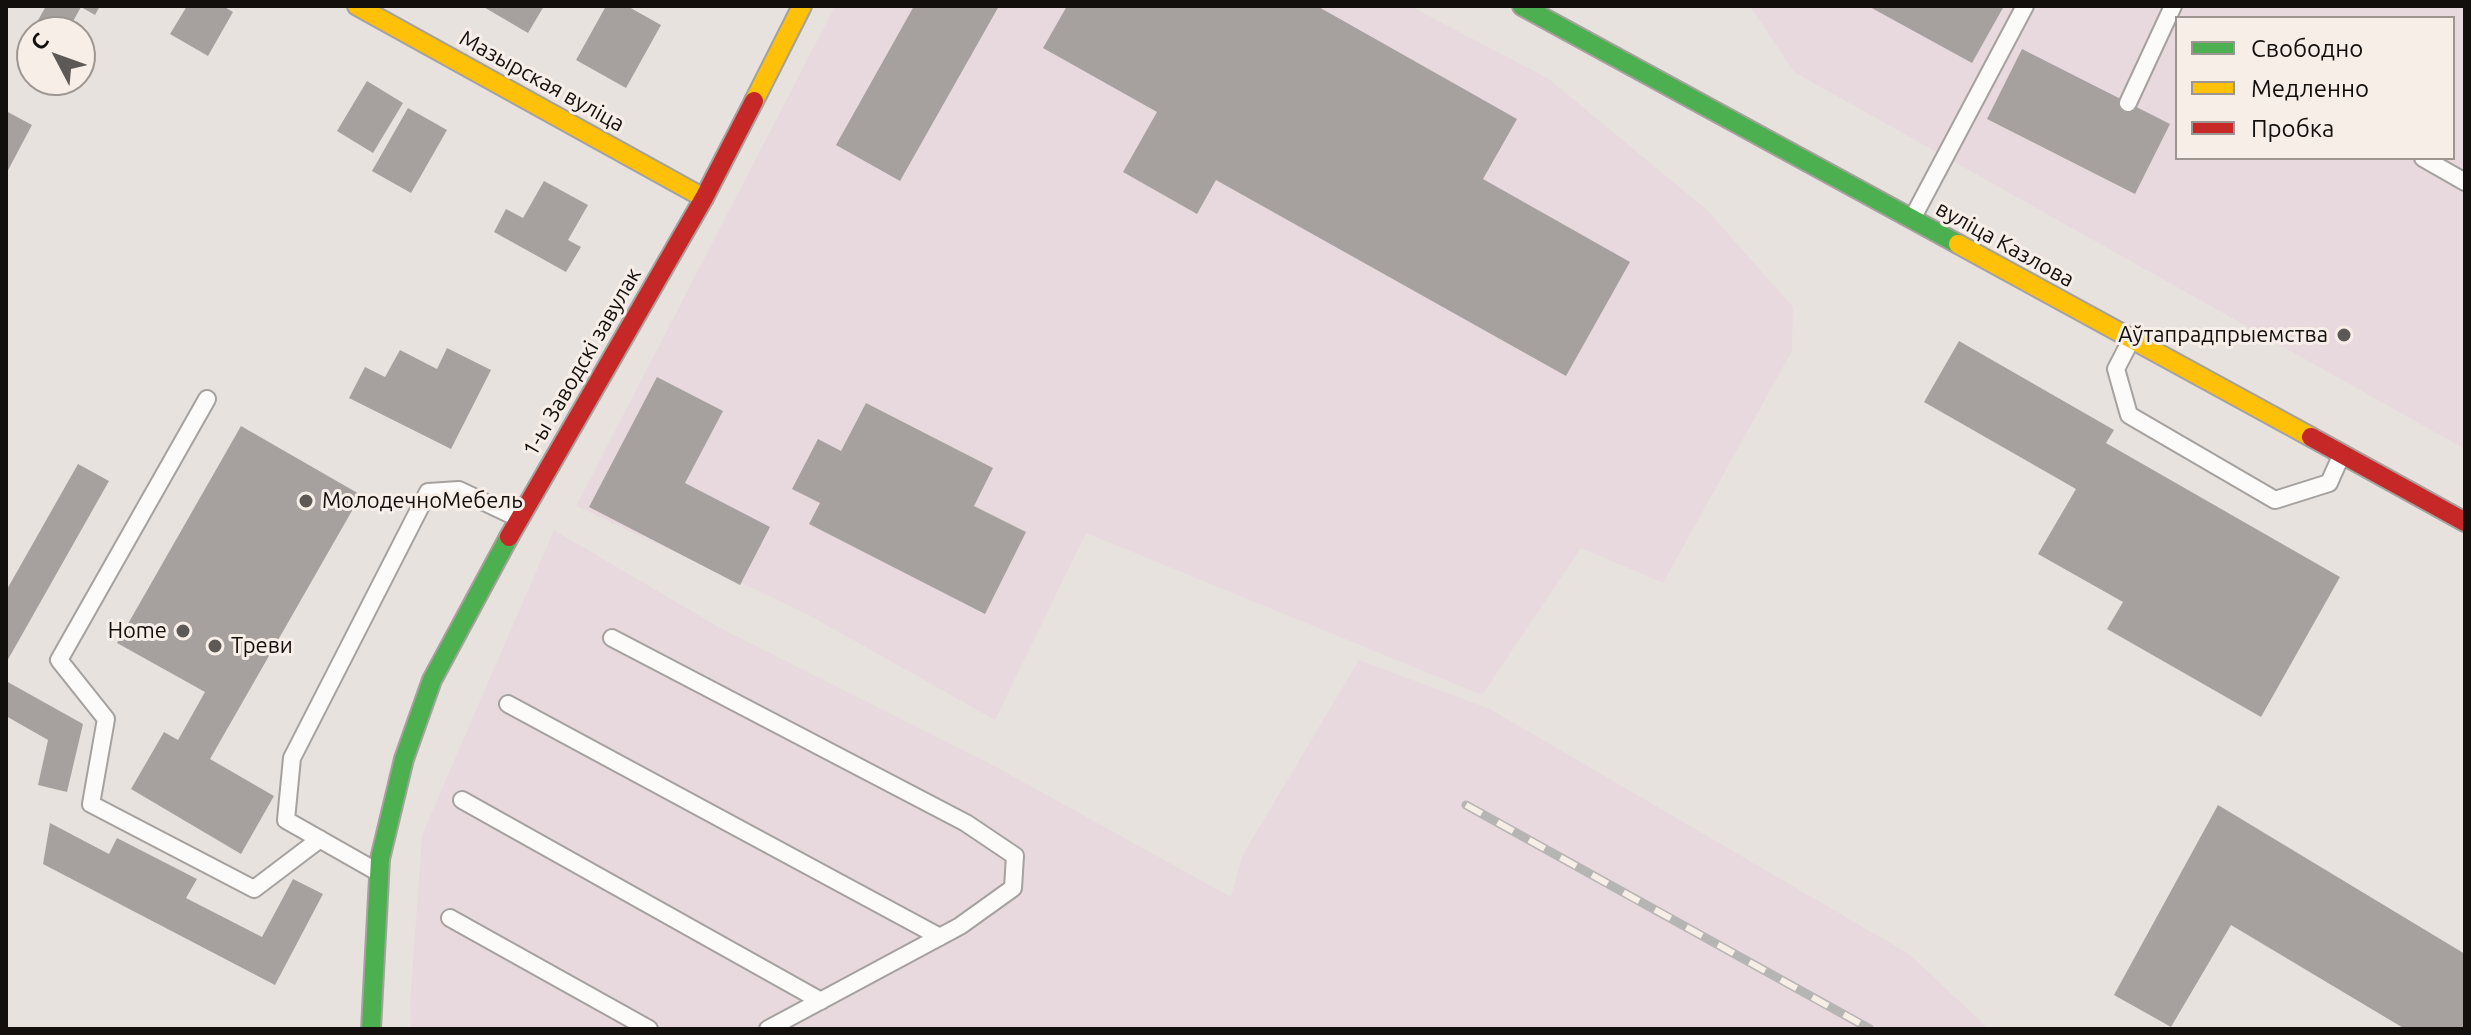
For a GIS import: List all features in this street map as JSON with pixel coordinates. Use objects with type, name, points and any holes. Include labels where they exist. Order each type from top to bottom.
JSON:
[{"type":"street","name":"Мазырская вуліца","points":[[357,6],[704,198]]},
{"type":"street","name":"1-ы Заводскі завулак","points":[[371,1029],[379,872],[404,759],[432,680],[471,604],[704,198],[802,6]]},
{"type":"street","name":"вуліца Казлова","points":[[1522,6],[2465,522]]},
{"type":"lane","points":[[1912,221],[2025,6]]},
{"type":"lane","points":[[2128,103],[2170,11]]},
{"type":"lane","points":[[2426,160],[2465,182]]},
{"type":"lane","points":[[2131,341],[2116,369],[2129,415],[2275,500],[2329,483],[2342,454]]},
{"type":"lane","points":[[207,399],[59,660],[106,719],[91,804],[254,889],[320,839]]},
{"type":"lane","points":[[379,872],[286,820],[292,758],[428,492],[459,490],[520,519]]},
{"type":"lane","points":[[612,638],[952,816],[1015,856],[1013,888],[960,926],[768,1029]]},
{"type":"lane","points":[[508,704],[940,937]]},
{"type":"lane","points":[[462,800],[821,1001]]},
{"type":"lane","points":[[450,918],[649,1029]]},
{"type":"shaded area","points":[[835,6],[1410,6],[1549,79],[1707,210],[1793,307],[1792,351],[1663,583],[1581,548],[1482,695],[1086,533],[995,720],[805,613],[576,506]]},
{"type":"shaded area","name":"Аўтапрадпрыемства","points":[[1750,6],[2465,6],[2465,449],[1794,72]]},
{"type":"shaded area","points":[[554,530],[722,629],[987,762],[1231,897],[1242,856],[1359,660],[1490,709],[1909,954],[1989,1029],[411,1029],[410,1004],[422,835]]},
{"type":"building","points":[[46,6],[100,6],[95,15],[81,7],[76,16],[40,16]]},
{"type":"building","points":[[187,6],[223,6],[233,12],[208,56],[170,34]]},
{"type":"building","points":[[482,6],[544,6],[528,33]]},
{"type":"building","points":[[606,6],[627,6],[661,25],[626,88],[576,60]]},
{"type":"building","points":[[914,6],[999,6],[900,181],[836,145]]},
{"type":"building","points":[[1067,6],[1317,6],[1517,119],[1483,179],[1630,262],[1566,376],[1216,180],[1197,214],[1123,172],[1157,112],[1043,48]]},
{"type":"building","points":[[1868,6],[2004,6],[1972,63]]},
{"type":"building","points":[[2022,49],[2170,124],[2135,194],[1987,119]]},
{"type":"building","points":[[367,81],[403,103],[373,153],[337,131]]},
{"type":"building","points":[[408,108],[447,130],[411,193],[372,171]]},
{"type":"building","points":[[6,111],[32,125],[6,174]]},
{"type":"building","points":[[544,181],[588,205],[568,240],[581,247],[566,272],[494,232],[506,209],[523,218]]},
{"type":"building","points":[[1959,341],[2114,430],[2106,443],[2340,577],[2261,717],[2107,629],[2123,602],[2038,554],[2076,489],[1924,402]]},
{"type":"building","points":[[447,348],[491,370],[451,449],[349,398],[365,367],[385,377],[400,350],[437,369]]},
{"type":"building","points":[[657,377],[723,411],[685,483],[770,527],[740,585],[589,507]]},
{"type":"building","points":[[866,403],[993,468],[974,506],[1026,532],[985,614],[809,524],[820,503],[792,489],[818,439],[841,451]]},
{"type":"building","points":[[241,426],[361,495],[210,759],[274,796],[241,854],[131,789],[164,732],[178,740],[205,692],[117,643]]},
{"type":"building","points":[[78,464],[109,481],[6,663],[6,591]]},
{"type":"building","points":[[6,681],[83,724],[67,792],[38,785],[48,740],[6,716]]},
{"type":"building","points":[[2218,805],[2465,954],[2465,1029],[2405,1029],[2231,925],[2171,1027],[2114,995]]},
{"type":"building","points":[[50,823],[109,854],[117,838],[197,879],[186,898],[262,937],[293,879],[323,894],[275,985],[43,864]]},
{"type":"railway","points":[[1466,805],[1870,1029]]},
{"type":"traffic: fast","points":[[1522,6],[1958,244]]},
{"type":"traffic: fast","points":[[371,1029],[380,859],[404,759],[432,680],[509,537]]},
{"type":"traffic: slow","points":[[357,6],[704,198]]},
{"type":"traffic: slow","points":[[754,101],[802,6]]},
{"type":"traffic: slow","points":[[1958,244],[2311,437]]},
{"type":"traffic: jam","points":[[509,537],[704,198],[754,101]]},
{"type":"traffic: jam","points":[[2311,437],[2465,522]]},
{"type":"place","name":"Аўтапрадпрыемства","points":[[2344,335]]},
{"type":"place","name":"МолодечноМебель","points":[[306,501]]},
{"type":"place","name":"Home","points":[[183,631]]},
{"type":"place","name":"Треви","points":[[215,646]]}]
